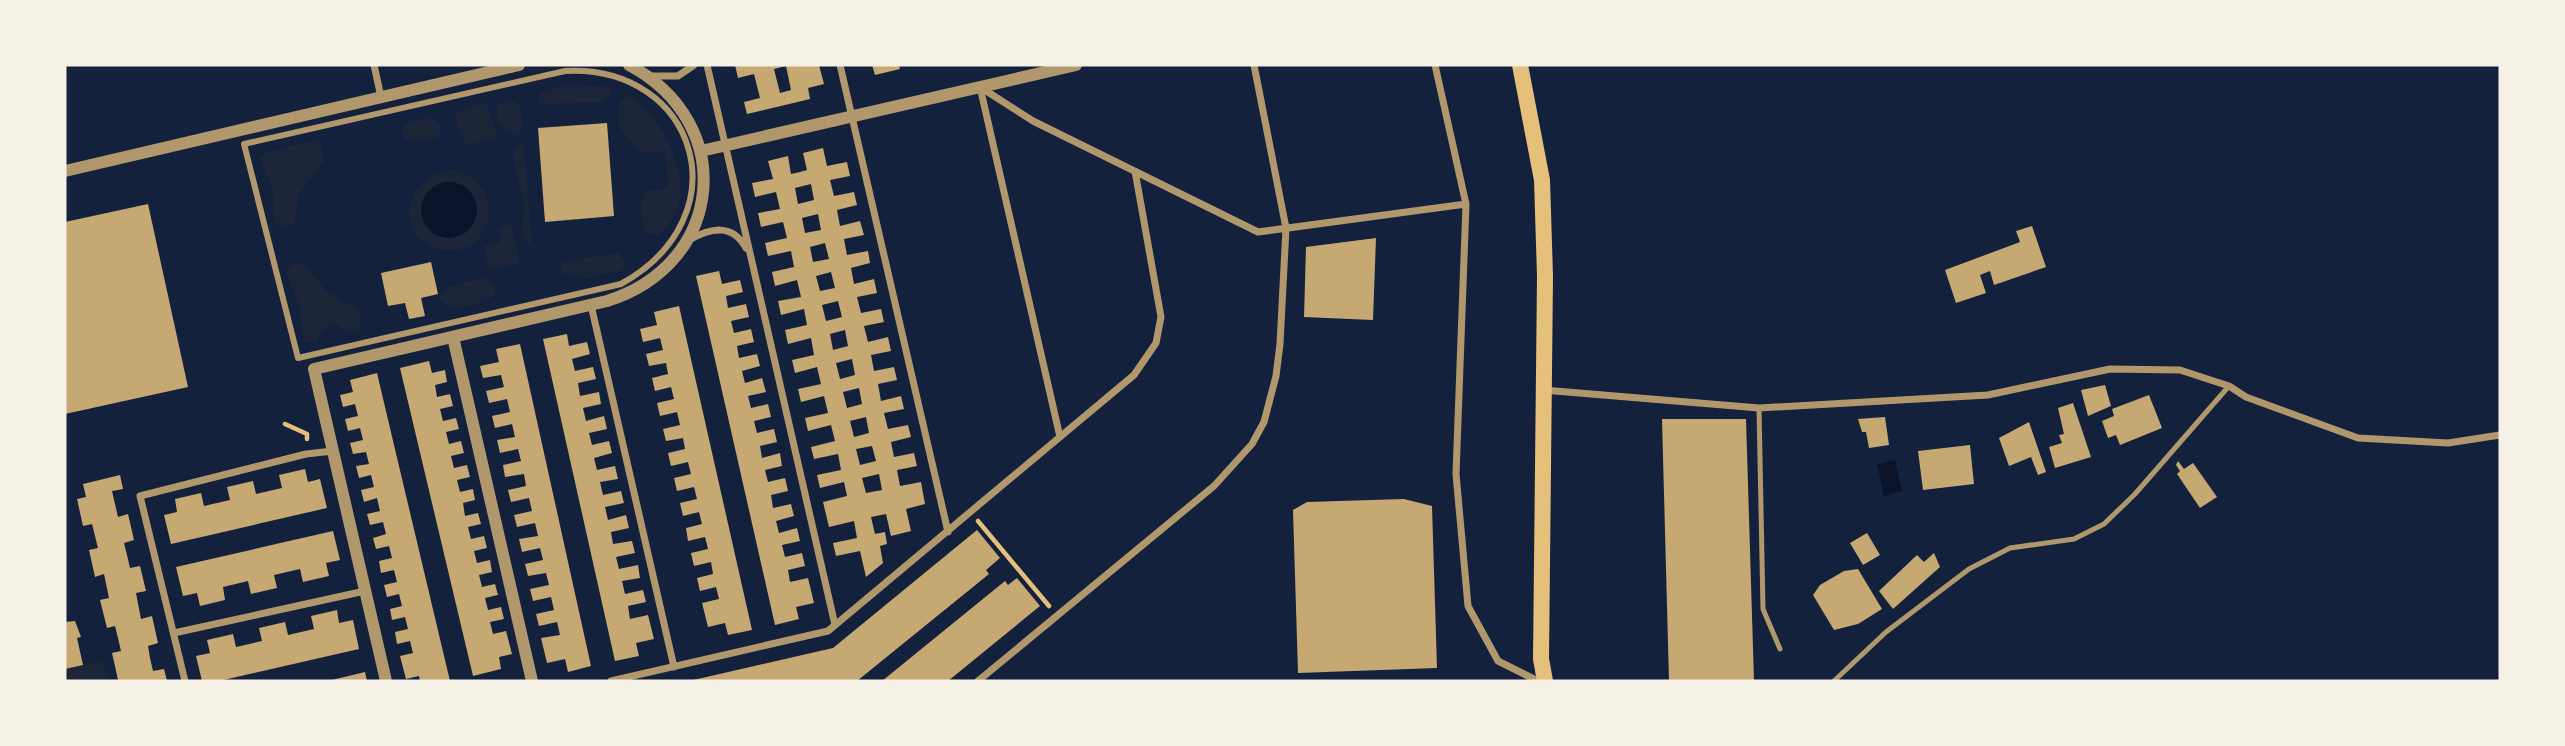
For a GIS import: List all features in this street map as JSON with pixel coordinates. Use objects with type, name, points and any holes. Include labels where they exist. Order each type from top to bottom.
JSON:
[{"type":"highway","points":[[1520,65],[1542,180],[1545,276],[1541,659],[1545,681]]},
{"type":"street","points":[[374,65],[381,96]]},
{"type":"street","points":[[65,171],[519,65]]},
{"type":"street","points":[[386,681],[314,369],[626,295],[645,286],[676,258],[687,241],[702,202],[704,182],[701,151],[690,122],[679,104],[650,76],[629,65]]},
{"type":"street","points":[[650,76],[678,76],[694,65]]},
{"type":"street","points":[[707,65],[835,625]]},
{"type":"street","points":[[840,65],[948,532]]},
{"type":"street","points":[[701,151],[1076,65]]},
{"type":"street","points":[[978,681],[1214,486],[1252,444],[1264,422],[1276,376],[1286,228],[1254,65]]},
{"type":"street","points":[[1435,65],[1466,204],[1456,474],[1468,606],[1498,661],[1538,681]]},
{"type":"street","points":[[565,71],[596,72],[611,75],[648,93],[667,112],[688,149],[694,178],[692,198],[685,219],[671,245],[646,269],[621,284],[298,358],[244,144],[565,71]]},
{"type":"street","points":[[980,87],[1033,121],[1258,232],[1466,204]]},
{"type":"street","points":[[980,87],[1060,437]]},
{"type":"street","points":[[611,681],[828,631],[1135,375],[1156,343],[1161,302],[1135,171]]},
{"type":"street","points":[[687,241],[704,232],[723,229],[740,238],[751,259]]},
{"type":"street","points":[[591,305],[674,667]]},
{"type":"street","points":[[453,337],[531,681]]},
{"type":"street","points":[[1542,390],[1759,408],[1988,395],[2110,369],[2180,370],[2229,386],[2246,397],[2358,438],[2448,443],[2500,435]]},
{"type":"street","points":[[185,681],[140,496],[306,454],[332,451]]},
{"type":"street","points":[[174,633],[365,591]]},
{"type":"lane","points":[[1834,681],[1886,632],[1969,569],[2010,548],[2074,539],[2104,524],[2135,494],[2229,386]]},
{"type":"lane","points":[[1759,408],[1763,609],[1780,649]]},
{"type":"path","points":[[285,424],[307,434],[306,454]]},
{"type":"path","points":[[971,512],[1056,615]]},
{"type":"shaded area","points":[[568,84],[610,87],[612,92],[604,102],[538,104],[539,93]]},
{"type":"shaded area","points":[[628,95],[657,123],[676,161],[680,181],[679,201],[672,219],[658,235],[645,233],[640,206],[645,190],[665,189],[668,184],[665,151],[639,153],[619,126],[618,104]]},
{"type":"shaded area","points":[[504,100],[516,102],[521,109],[523,127],[518,135],[506,134],[498,123],[497,108]]},
{"type":"shaded area","points":[[486,102],[497,135],[495,139],[465,145],[454,113]]},
{"type":"shaded area","points":[[429,116],[439,123],[441,131],[437,137],[417,142],[405,138],[402,133],[405,124]]},
{"type":"shaded area","points":[[523,139],[532,249],[522,235],[524,201],[512,156]]},
{"type":"shaded area","points":[[315,140],[322,144],[324,162],[299,194],[294,223],[283,229],[274,221],[273,188],[260,158],[265,153]]},
{"type":"shaded area","points":[[448,170],[467,175],[480,185],[487,198],[489,213],[485,228],[477,240],[464,248],[446,250],[430,246],[418,237],[412,225],[410,212],[413,198],[420,185],[432,176]],"holes":[[[449,182],[433,234],[423,223],[436,185]]]},
{"type":"shaded area","points":[[443,182],[455,182],[465,186],[473,194],[477,210],[473,226],[465,234],[455,238],[443,238],[433,234],[425,226],[421,216],[421,204],[425,194],[433,186]]},
{"type":"shaded area","points":[[511,224],[520,263],[489,269],[484,246],[501,242],[498,227]]},
{"type":"shaded area","points":[[617,252],[626,262],[622,270],[589,278],[562,273],[562,264],[566,262]]},
{"type":"shaded area","points":[[297,263],[305,264],[328,293],[359,309],[362,320],[358,331],[346,333],[336,324],[324,329],[316,343],[303,341],[299,306],[286,272],[287,268]]},
{"type":"shaded area","points":[[484,278],[493,282],[496,291],[482,302],[451,308],[439,299],[447,287]]},
{"type":"shaded area","points":[[1895,460],[1902,491],[1884,496],[1877,464]]},
{"type":"shaded area","points":[[102,661],[109,681],[65,681],[65,669]]},
{"type":"building","points":[[735,65],[819,65],[824,84],[808,88],[810,99],[747,114],[744,102],[760,98],[754,74],[738,78]],"holes":[[[786,66],[791,90],[780,93],[774,69]]]},
{"type":"building","points":[[872,65],[899,65],[900,69],[875,75]]},
{"type":"building","points":[[607,123],[614,216],[545,222],[538,128]]},
{"type":"building","points":[[823,148],[827,166],[847,162],[850,176],[830,180],[834,196],[854,192],[857,205],[837,210],[840,226],[860,221],[864,235],[844,239],[847,255],[868,251],[870,263],[851,268],[854,284],[874,279],[877,293],[857,297],[861,313],[881,309],[884,322],[864,326],[868,342],[888,337],[891,351],[871,355],[874,371],[894,367],[897,380],[878,384],[881,401],[901,396],[904,409],[884,413],[888,429],[908,425],[911,437],[891,442],[894,457],[914,453],[917,466],[897,470],[900,486],[921,482],[925,504],[906,509],[911,531],[891,536],[886,514],[871,517],[875,534],[885,532],[887,544],[880,546],[883,563],[866,577],[860,551],[836,556],[833,543],[857,538],[854,521],[829,527],[823,502],[847,496],[844,482],[820,488],[817,475],[841,470],[838,454],[814,459],[811,447],[835,441],[831,425],[808,431],[805,418],[828,413],[824,396],[801,402],[798,389],[821,384],[817,367],[795,373],[792,360],[814,355],[811,338],[788,344],[785,330],[807,325],[804,309],[781,315],[778,301],[801,297],[797,280],[775,286],[772,272],[794,267],[791,251],[768,256],[765,243],[787,238],[783,222],[761,227],[758,213],[780,209],[776,192],[755,197],[752,183],[773,179],[768,161],[788,156],[791,174],[807,170],[803,153]],"holes":[[[811,184],[814,200],[798,204],[795,188]],[[818,214],[821,230],[805,233],[802,218]],[[825,243],[829,259],[813,262],[810,247]],[[831,272],[835,288],[820,291],[816,276]],[[838,301],[842,317],[826,321],[822,305]],[[845,330],[848,346],[833,350],[830,334]],[[852,359],[855,375],[840,379],[836,363]],[[859,388],[862,404],[847,408],[843,392]],[[866,417],[869,433],[854,437],[850,421]],[[872,446],[876,461],[860,465],[856,449]],[[879,474],[882,490],[866,493],[862,478]]]},
{"type":"building","points":[[148,204],[188,387],[65,414],[65,222]]},
{"type":"building","points":[[2032,226],[2046,267],[1994,285],[1990,271],[1980,275],[1986,293],[1956,303],[1945,270],[2020,242],[2016,231]]},
{"type":"building","points":[[1376,238],[1373,320],[1304,317],[1306,247]]},
{"type":"building","points":[[431,262],[438,294],[421,298],[425,316],[409,319],[405,303],[388,306],[381,273]]},
{"type":"building","points":[[719,271],[722,284],[740,280],[743,292],[726,296],[728,308],[746,304],[749,317],[731,321],[734,333],[751,329],[754,342],[737,346],[739,358],[757,354],[760,366],[742,371],[745,383],[762,378],[766,392],[748,396],[751,408],[768,404],[771,417],[754,421],[757,433],[774,429],[777,442],[760,446],[762,458],[780,453],[782,466],[765,470],[768,482],[785,478],[788,491],[771,495],[773,508],[791,504],[794,516],[776,521],[779,533],[797,528],[800,541],[782,545],[785,557],[802,553],[805,566],[788,570],[790,582],[808,578],[814,603],[796,607],[799,619],[775,625],[696,276]]},
{"type":"building","points":[[679,306],[752,630],[728,635],[725,623],[708,627],[702,603],[719,599],[716,587],[700,591],[697,578],[713,574],[711,562],[694,566],[691,553],[708,549],[705,537],[688,541],[686,528],[702,524],[699,512],[683,516],[680,503],[697,499],[694,487],[677,491],[674,478],[691,474],[688,462],[671,466],[668,453],[685,449],[683,438],[666,441],[663,429],[680,425],[677,412],[660,416],[657,403],[674,399],[671,387],[655,391],[652,378],[668,374],[666,363],[649,366],[646,354],[663,350],[660,338],[643,342],[640,329],[657,325],[654,312]]},
{"type":"building","points":[[567,334],[569,346],[587,342],[590,354],[572,359],[575,371],[593,367],[596,379],[578,383],[580,396],[599,392],[601,404],[583,408],[586,421],[604,416],[607,429],[589,433],[592,445],[609,441],[612,453],[594,458],[597,470],[615,466],[618,479],[600,482],[603,495],[621,491],[624,503],[605,507],[608,520],[626,515],[629,528],[611,532],[613,544],[632,541],[635,553],[616,557],[619,569],[638,565],[640,578],[622,581],[625,594],[643,590],[646,602],[628,606],[630,619],[648,615],[654,639],[636,643],[639,656],[615,661],[543,339]]},
{"type":"building","points":[[520,344],[591,666],[568,672],[565,659],[547,663],[541,638],[560,635],[557,622],[539,626],[536,614],[554,610],[551,597],[533,601],[530,589],[549,585],[546,573],[528,576],[525,564],[543,560],[540,548],[522,552],[519,539],[538,536],[535,523],[517,527],[514,515],[532,511],[529,498],[511,502],[508,490],[526,486],[524,474],[505,477],[503,465],[521,461],[518,449],[500,453],[497,440],[515,437],[512,424],[495,428],[492,416],[510,412],[507,399],[489,403],[486,391],[504,387],[501,375],[483,378],[480,366],[499,362],[496,349]]},
{"type":"building","points":[[429,361],[432,373],[445,370],[447,382],[435,385],[437,397],[450,394],[453,406],[440,409],[443,421],[456,418],[459,429],[446,432],[449,444],[461,441],[464,453],[451,456],[454,468],[467,465],[470,477],[457,480],[460,492],[473,489],[475,500],[463,503],[465,516],[478,513],[481,524],[468,527],[471,539],[484,536],[487,548],[474,551],[477,563],[490,560],[492,572],[479,575],[482,587],[495,584],[498,595],[485,598],[488,610],[501,607],[504,619],[490,622],[493,634],[506,631],[512,654],[499,657],[501,669],[473,676],[400,368]]},
{"type":"building","points":[[377,373],[450,681],[420,681],[419,676],[406,679],[400,656],[413,653],[410,641],[397,644],[395,632],[408,629],[405,617],[392,620],[390,609],[402,606],[399,594],[387,597],[384,585],[397,582],[394,570],[381,573],[379,561],[392,558],[389,546],[376,549],[373,538],[386,534],[383,522],[370,525],[367,514],[380,511],[377,498],[364,502],[361,490],[374,487],[371,475],[359,478],[356,466],[369,464],[366,452],[353,454],[350,443],[363,440],[360,428],[348,431],[345,419],[358,416],[355,404],[343,407],[340,395],[353,392],[350,380]]},
{"type":"building","points":[[2105,385],[2111,406],[2088,416],[2081,390]]},
{"type":"building","points":[[2149,395],[2162,428],[2120,445],[2116,435],[2108,438],[2102,421],[2114,416],[2112,409]]},
{"type":"building","points":[[2073,403],[2091,457],[2055,468],[2049,447],[2062,443],[2059,435],[2064,434],[2058,408]]},
{"type":"building","points":[[1885,417],[1889,445],[1869,448],[1866,432],[1862,432],[1858,419]]},
{"type":"building","points":[[1662,419],[1746,419],[1754,681],[1669,681]]},
{"type":"building","points":[[2029,422],[2046,472],[2038,475],[2031,457],[2009,466],[1999,438]]},
{"type":"building","points":[[1970,445],[1974,484],[1923,490],[1918,451]]},
{"type":"building","points":[[2178,461],[2184,469],[2193,463],[2217,497],[2200,508],[2177,474],[2180,471],[2176,465]]},
{"type":"building","points":[[305,469],[308,482],[320,479],[327,508],[171,544],[164,515],[177,512],[175,499],[201,493],[204,506],[230,500],[227,487],[253,481],[256,494],[282,488],[279,475]]},
{"type":"building","points":[[120,475],[123,489],[112,491],[118,517],[128,514],[134,540],[124,543],[130,568],[140,566],[146,591],[136,593],[141,619],[152,616],[158,643],[148,646],[153,671],[164,669],[167,681],[118,680],[112,653],[121,651],[115,626],[107,628],[100,600],[109,598],[104,574],[95,577],[89,550],[98,548],[92,524],[83,526],[77,499],[86,497],[83,484]]},
{"type":"building","points":[[1404,499],[1432,506],[1437,668],[1298,673],[1293,510],[1307,502]]},
{"type":"building","points":[[977,530],[1000,558],[986,570],[989,574],[857,681],[689,681],[833,648]]},
{"type":"building","points":[[333,531],[340,560],[326,563],[329,576],[303,582],[300,569],[274,575],[277,588],[251,594],[248,581],[223,587],[225,600],[200,606],[197,593],[183,596],[176,567]]},
{"type":"building","points":[[1867,533],[1880,555],[1863,565],[1850,543]]},
{"type":"building","points":[[1934,553],[1940,567],[1893,609],[1879,591],[1917,555],[1924,562]]},
{"type":"building","points":[[1858,569],[1882,609],[1858,624],[1834,630],[1813,595],[1820,585],[1844,571]]},
{"type":"building","points":[[1017,578],[1040,606],[948,681],[882,681],[1005,581],[1008,585]]},
{"type":"building","points":[[337,610],[339,623],[353,620],[359,649],[219,681],[202,681],[196,656],[210,653],[207,640],[233,634],[236,647],[262,641],[259,628],[285,622],[288,635],[314,629],[311,616]]},
{"type":"building","points":[[75,621],[81,637],[77,638],[83,665],[65,669],[65,622]]},
{"type":"building","points":[[365,672],[367,681],[332,681],[332,680]]}]
